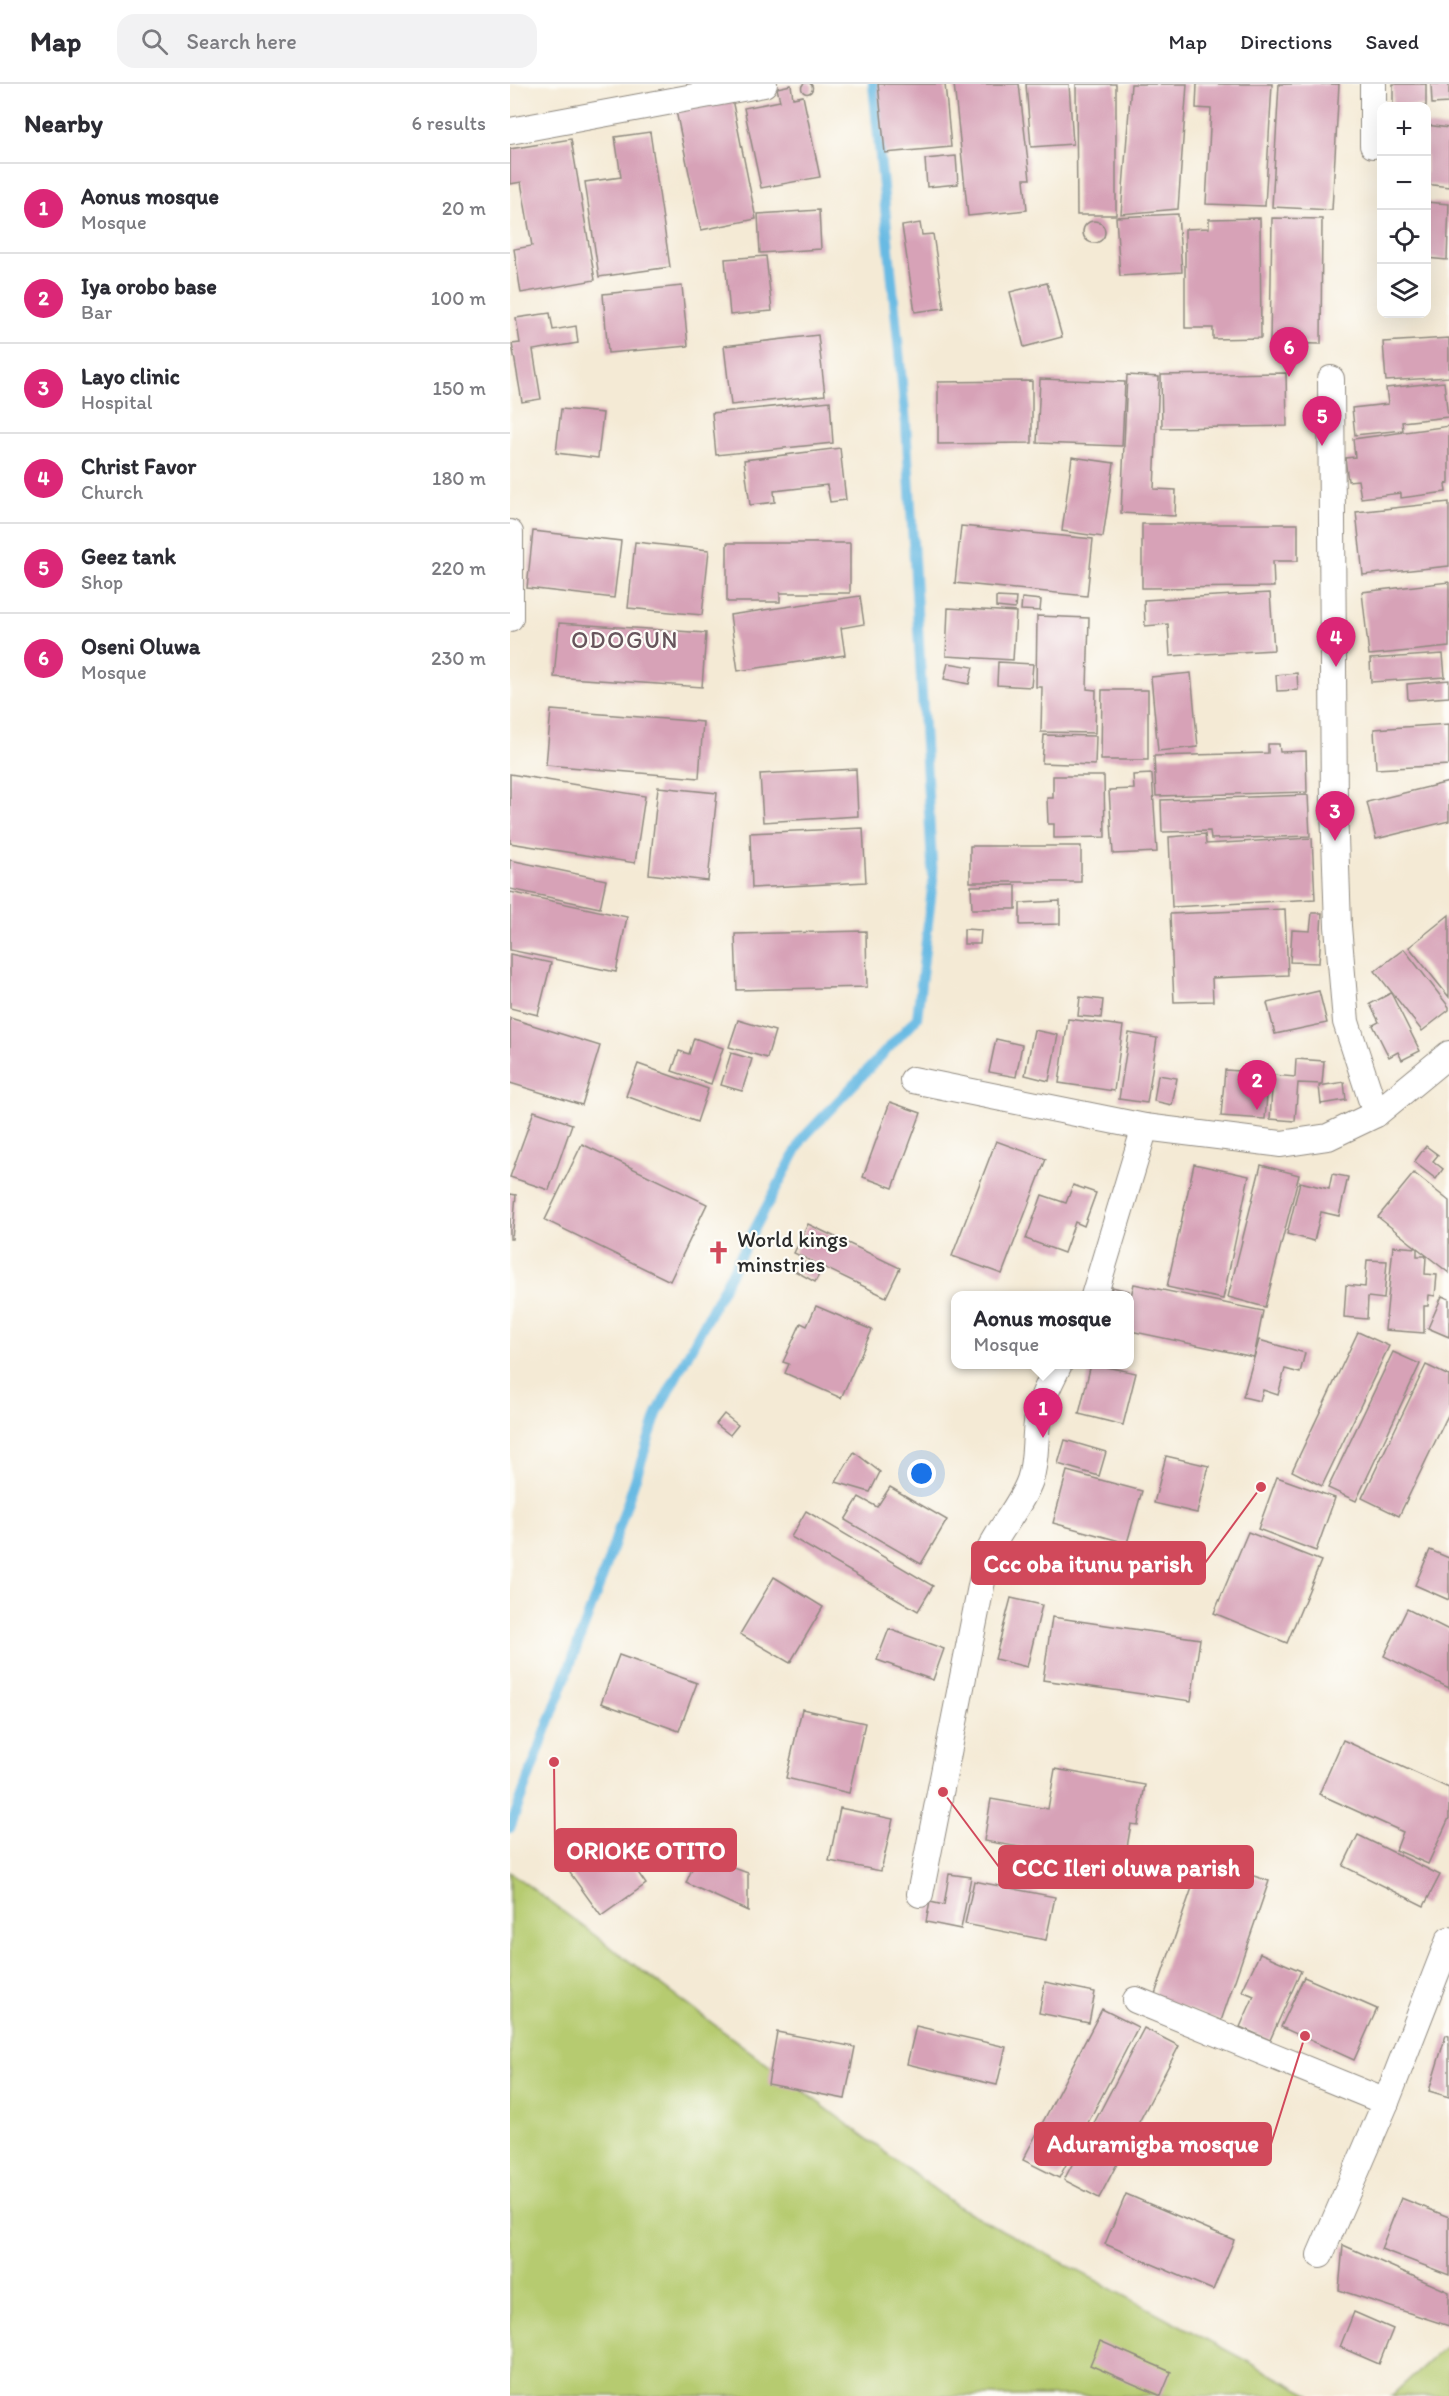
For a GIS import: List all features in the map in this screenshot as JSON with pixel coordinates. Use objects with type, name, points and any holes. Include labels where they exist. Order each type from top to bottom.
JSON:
[{"type":"street","points":[[510,131],[764,84]]},
{"type":"street","points":[[1373,84],[1373,145]]},
{"type":"street","points":[[1331,379],[1334,807],[1338,926],[1346,1022],[1376,1114]]},
{"type":"street","points":[[510,533],[510,618]]},
{"type":"street","points":[[913,1080],[1145,1127],[1281,1144],[1328,1137],[1376,1114],[1449,1054]]},
{"type":"street","points":[[1096,1291],[1145,1127]]},
{"type":"street","points":[[920,1894],[987,1556],[994,1537],[1020,1502],[1030,1479],[1037,1449],[1038,1416],[1057,1369]]},
{"type":"street","points":[[1320,2255],[1386,2102],[1449,1940]]},
{"type":"street","points":[[1136,2000],[1386,2102]]},
{"type":"green space","points":[[510,1872],[957,2206],[1312,2396],[510,2396]]},
{"type":"green space","points":[[1449,2343],[1449,2396],[1391,2396]]},
{"type":"building","points":[[807,82],[813,88],[807,94],[801,88]]},
{"type":"building","points":[[878,84],[945,84],[951,147],[885,153]]},
{"type":"building","points":[[954,84],[1019,84],[1030,179],[1024,179],[1027,210],[968,216]]},
{"type":"building","points":[[1026,84],[1069,84],[1073,144],[1031,147]]},
{"type":"building","points":[[1076,84],[1116,84],[1116,215],[1077,215]]},
{"type":"building","points":[[1131,84],[1187,84],[1178,209],[1121,214]]},
{"type":"building","points":[[1197,84],[1272,84],[1265,206],[1206,204],[1211,109],[1196,108]]},
{"type":"building","points":[[1279,84],[1339,84],[1332,210],[1272,207]]},
{"type":"building","points":[[1393,84],[1426,84],[1426,102],[1393,102]]},
{"type":"building","points":[[1431,84],[1449,84],[1449,103],[1432,104]]},
{"type":"building","points":[[791,85],[793,98],[803,96],[820,177],[761,188],[744,108],[780,101],[777,88]]},
{"type":"building","points":[[732,99],[756,219],[701,230],[676,111]]},
{"type":"building","points":[[1431,126],[1449,128],[1449,187],[1431,185]]},
{"type":"building","points":[[650,132],[670,267],[599,277],[585,182],[621,177],[615,137]]},
{"type":"building","points":[[571,139],[595,280],[521,293],[514,249],[532,246],[521,182],[510,184],[510,149]]},
{"type":"building","points":[[956,156],[958,184],[927,187],[925,159]]},
{"type":"building","points":[[1431,202],[1449,204],[1447,260],[1431,258]]},
{"type":"building","points":[[819,210],[821,249],[760,253],[758,214]]},
{"type":"building","points":[[1178,214],[1182,272],[1120,276],[1116,217]]},
{"type":"building","points":[[1260,218],[1261,338],[1213,339],[1213,328],[1185,328],[1185,229],[1209,228],[1209,219]]},
{"type":"building","points":[[1272,218],[1322,219],[1321,344],[1270,343]]},
{"type":"building","points":[[1094,221],[1102,224],[1105,232],[1102,240],[1094,243],[1086,240],[1083,232],[1086,224]]},
{"type":"building","points":[[920,223],[922,235],[933,234],[944,308],[915,312],[902,226]]},
{"type":"building","points":[[766,256],[772,311],[730,315],[725,259]]},
{"type":"building","points":[[1047,283],[1062,337],[1024,347],[1010,292]]},
{"type":"building","points":[[682,286],[688,346],[608,353],[603,294]]},
{"type":"building","points":[[550,313],[553,330],[576,326],[578,343],[533,350],[541,399],[522,402],[512,344],[520,343],[516,318]]},
{"type":"building","points":[[818,335],[825,395],[731,405],[724,346]]},
{"type":"building","points":[[1449,338],[1449,377],[1386,381],[1383,342]]},
{"type":"building","points":[[1286,373],[1287,426],[1162,428],[1161,375]]},
{"type":"building","points":[[1127,375],[1159,377],[1154,489],[1176,490],[1175,516],[1121,513]]},
{"type":"building","points":[[1040,379],[1125,382],[1122,446],[1037,443]]},
{"type":"building","points":[[1032,381],[1032,443],[938,444],[938,382]]},
{"type":"building","points":[[1444,382],[1448,417],[1402,422],[1403,430],[1355,435],[1352,408],[1388,404],[1386,388]]},
{"type":"building","points":[[830,401],[833,443],[716,455],[712,413]]},
{"type":"building","points":[[561,409],[603,413],[598,458],[556,453]]},
{"type":"building","points":[[1449,426],[1449,483],[1445,484],[1446,492],[1401,498],[1401,493],[1361,498],[1358,480],[1348,481],[1345,458],[1355,457],[1353,439]]},
{"type":"building","points":[[840,448],[846,500],[830,502],[827,485],[774,491],[775,502],[750,505],[744,460]]},
{"type":"building","points":[[1072,457],[1114,463],[1103,537],[1062,531]]},
{"type":"building","points":[[1449,502],[1449,566],[1363,575],[1356,512]]},
{"type":"building","points":[[1142,524],[1298,524],[1298,561],[1273,561],[1274,587],[1142,588]]},
{"type":"building","points":[[961,526],[1093,539],[1087,596],[955,583]]},
{"type":"building","points":[[533,531],[621,541],[614,598],[527,588]]},
{"type":"building","points":[[635,542],[709,550],[702,615],[628,608]]},
{"type":"building","points":[[727,543],[850,543],[850,593],[780,593],[780,602],[727,602]]},
{"type":"building","points":[[1449,582],[1449,647],[1369,655],[1362,592]]},
{"type":"building","points":[[1270,593],[1274,650],[1170,656],[1168,624],[1145,626],[1144,600]]},
{"type":"building","points":[[860,596],[864,624],[841,628],[845,655],[738,671],[730,615]]},
{"type":"building","points":[[996,597],[1016,598],[1015,609],[996,607]]},
{"type":"building","points":[[1022,598],[1041,600],[1040,611],[1021,610]]},
{"type":"building","points":[[948,608],[1016,612],[1013,660],[946,656]]},
{"type":"building","points":[[1037,616],[1089,618],[1087,689],[1096,690],[1095,733],[1041,732],[1042,687],[1036,687]]},
{"type":"building","points":[[559,623],[706,633],[702,687],[554,677]]},
{"type":"building","points":[[1443,654],[1445,677],[1371,682],[1370,659]]},
{"type":"building","points":[[998,662],[1033,664],[1031,687],[997,685]]},
{"type":"building","points":[[948,663],[973,667],[969,684],[944,679]]},
{"type":"building","points":[[1191,673],[1198,747],[1158,751],[1151,677]]},
{"type":"building","points":[[1297,673],[1298,690],[1277,691],[1276,675]]},
{"type":"building","points":[[1449,680],[1449,697],[1408,700],[1407,684]]},
{"type":"building","points":[[1102,690],[1148,690],[1148,760],[1101,760]]},
{"type":"building","points":[[551,710],[703,722],[699,778],[546,765]]},
{"type":"building","points":[[1449,724],[1449,765],[1376,769],[1374,729]]},
{"type":"building","points":[[1044,735],[1096,736],[1095,765],[1042,763]]},
{"type":"building","points":[[1268,744],[1279,744],[1280,752],[1306,751],[1307,792],[1156,796],[1154,756],[1268,753]]},
{"type":"building","points":[[856,769],[858,816],[763,822],[760,774]]},
{"type":"building","points":[[510,774],[645,796],[635,863],[510,843]]},
{"type":"building","points":[[1152,774],[1157,852],[1113,854],[1109,790],[1134,789],[1133,775]]},
{"type":"building","points":[[1053,776],[1104,776],[1105,837],[1054,838],[1054,824],[1048,824],[1047,798],[1053,798]]},
{"type":"building","points":[[1449,782],[1449,821],[1376,839],[1367,802]]},
{"type":"building","points":[[658,787],[717,793],[708,881],[649,874]]},
{"type":"building","points":[[1308,795],[1310,836],[1211,839],[1210,831],[1162,832],[1161,800]]},
{"type":"building","points":[[863,828],[866,882],[752,888],[750,833]]},
{"type":"building","points":[[1205,834],[1206,844],[1312,838],[1315,899],[1172,907],[1169,837]]},
{"type":"building","points":[[970,846],[1081,846],[1081,882],[970,882]]},
{"type":"building","points":[[510,860],[606,880],[600,908],[510,889]]},
{"type":"building","points":[[1016,885],[1016,909],[972,909],[971,886]]},
{"type":"building","points":[[510,892],[627,917],[616,972],[510,950]]},
{"type":"building","points":[[1060,901],[1060,924],[1020,925],[1020,903]]},
{"type":"building","points":[[1285,909],[1288,975],[1212,978],[1213,1001],[1174,1002],[1170,914]]},
{"type":"building","points":[[1312,913],[1322,913],[1319,963],[1290,962],[1292,930],[1310,931]]},
{"type":"building","points":[[1449,915],[1449,997],[1409,947]]},
{"type":"building","points":[[964,929],[981,930],[980,944],[964,944]]},
{"type":"building","points":[[866,931],[867,987],[737,990],[735,934]]},
{"type":"building","points":[[1404,949],[1449,1007],[1449,1010],[1422,1031],[1375,971]]},
{"type":"building","points":[[510,954],[551,963],[538,1015],[510,1008]]},
{"type":"building","points":[[1319,991],[1327,1023],[1275,1034],[1267,1003]]},
{"type":"building","points":[[1391,993],[1420,1051],[1402,1060],[1398,1052],[1389,1057],[1373,1025],[1379,1022],[1370,1004]]},
{"type":"building","points":[[1080,997],[1103,1000],[1101,1018],[1078,1016]]},
{"type":"building","points":[[510,1018],[600,1046],[582,1105],[510,1083]]},
{"type":"building","points":[[1068,1019],[1123,1026],[1114,1091],[1059,1083]]},
{"type":"building","points":[[738,1020],[775,1031],[767,1058],[729,1047]]},
{"type":"building","points":[[1034,1030],[1058,1035],[1049,1081],[1025,1075]]},
{"type":"building","points":[[1129,1033],[1157,1038],[1147,1103],[1119,1099]]},
{"type":"building","points":[[694,1038],[723,1048],[711,1084],[672,1071],[679,1051],[689,1054]]},
{"type":"building","points":[[996,1039],[1022,1045],[1016,1077],[989,1072]]},
{"type":"building","points":[[731,1053],[752,1059],[742,1091],[721,1085]]},
{"type":"building","points":[[1296,1059],[1324,1061],[1322,1084],[1298,1083],[1295,1121],[1270,1119],[1273,1075],[1295,1077]]},
{"type":"building","points":[[638,1064],[708,1089],[697,1122],[626,1096]]},
{"type":"building","points":[[1225,1070],[1269,1073],[1265,1119],[1221,1116]]},
{"type":"building","points":[[1158,1075],[1177,1078],[1172,1105],[1154,1101]]},
{"type":"building","points":[[1344,1082],[1346,1100],[1321,1104],[1319,1086]]},
{"type":"building","points":[[890,1102],[921,1113],[893,1188],[863,1177]]},
{"type":"building","points":[[534,1111],[572,1124],[549,1190],[510,1177]]},
{"type":"building","points":[[996,1141],[1046,1159],[1002,1274],[952,1256]]},
{"type":"building","points":[[582,1144],[707,1204],[670,1281],[545,1220]]},
{"type":"building","points":[[1426,1146],[1438,1155],[1433,1161],[1443,1169],[1436,1179],[1414,1162]]},
{"type":"building","points":[[1194,1164],[1249,1176],[1223,1299],[1167,1287]]},
{"type":"building","points":[[1261,1165],[1299,1175],[1265,1307],[1228,1297]]},
{"type":"building","points":[[1414,1173],[1449,1201],[1449,1273],[1378,1217]]},
{"type":"building","points":[[1332,1174],[1348,1177],[1339,1216],[1321,1212],[1314,1241],[1287,1234],[1300,1182],[1329,1189]]},
{"type":"building","points":[[1073,1185],[1096,1193],[1084,1226],[1075,1222],[1064,1253],[1026,1239],[1042,1195],[1066,1203]]},
{"type":"building","points":[[510,1194],[516,1195],[512,1239],[510,1239]]},
{"type":"building","points":[[808,1224],[900,1268],[886,1297],[794,1253]]},
{"type":"building","points":[[1393,1246],[1417,1248],[1417,1256],[1426,1256],[1425,1274],[1437,1275],[1435,1296],[1429,1295],[1428,1306],[1424,1306],[1424,1333],[1385,1330]]},
{"type":"building","points":[[799,1260],[821,1271],[815,1282],[793,1270]]},
{"type":"building","points":[[1367,1260],[1387,1261],[1384,1299],[1368,1297],[1367,1319],[1344,1317],[1346,1285],[1365,1287]]},
{"type":"building","points":[[1134,1284],[1263,1311],[1254,1357],[1134,1332]]},
{"type":"building","points":[[1112,1287],[1129,1291],[1111,1291]]},
{"type":"building","points":[[1442,1296],[1449,1299],[1449,1337],[1428,1328]]},
{"type":"building","points":[[816,1306],[872,1330],[841,1398],[785,1373],[789,1364],[783,1362],[801,1323],[807,1326]]},
{"type":"building","points":[[1358,1332],[1389,1346],[1322,1486],[1292,1471]]},
{"type":"building","points":[[1259,1340],[1305,1353],[1300,1373],[1285,1369],[1278,1395],[1263,1390],[1260,1401],[1243,1397]]},
{"type":"building","points":[[1393,1352],[1420,1364],[1356,1501],[1328,1488]]},
{"type":"building","points":[[1426,1365],[1449,1376],[1449,1413],[1399,1516],[1362,1498]]},
{"type":"building","points":[[1090,1369],[1116,1369],[1136,1373],[1123,1425],[1079,1414]]},
{"type":"building","points":[[724,1414],[738,1425],[730,1435],[716,1424]]},
{"type":"building","points":[[1065,1440],[1106,1452],[1099,1476],[1058,1464]]},
{"type":"building","points":[[854,1452],[880,1472],[870,1492],[836,1482]]},
{"type":"building","points":[[1166,1456],[1209,1466],[1197,1513],[1154,1503]]},
{"type":"building","points":[[1067,1471],[1142,1491],[1127,1543],[1053,1523]]},
{"type":"building","points":[[1277,1477],[1335,1498],[1316,1551],[1258,1529]]},
{"type":"building","points":[[890,1487],[947,1520],[921,1564],[845,1520],[859,1497],[877,1507]]},
{"type":"building","points":[[806,1511],[933,1586],[918,1611],[791,1537]]},
{"type":"building","points":[[1248,1532],[1321,1561],[1287,1643],[1214,1613]]},
{"type":"building","points":[[1430,1550],[1449,1558],[1449,1600],[1415,1585]]},
{"type":"building","points":[[774,1577],[823,1607],[790,1663],[740,1634]]},
{"type":"building","points":[[1011,1598],[1042,1605],[1027,1667],[995,1659]]},
{"type":"building","points":[[1407,1609],[1449,1630],[1449,1688],[1384,1656]]},
{"type":"building","points":[[1052,1617],[1200,1639],[1191,1701],[1043,1680]]},
{"type":"building","points":[[889,1629],[944,1649],[933,1680],[877,1660]]},
{"type":"building","points":[[619,1655],[697,1683],[679,1731],[601,1703]]},
{"type":"building","points":[[802,1709],[865,1723],[849,1793],[786,1778]]},
{"type":"building","points":[[1343,1740],[1449,1788],[1449,1818],[1428,1864],[1396,1850],[1403,1832],[1319,1794]]},
{"type":"building","points":[[1055,1769],[1145,1785],[1138,1825],[1131,1824],[1124,1865],[984,1841],[991,1799],[1048,1809]]},
{"type":"building","points":[[840,1808],[893,1819],[881,1871],[829,1861]]},
{"type":"building","points":[[1358,1835],[1440,1875],[1424,1906],[1343,1866]]},
{"type":"building","points":[[616,1841],[646,1884],[601,1916],[570,1873]]},
{"type":"building","points":[[698,1855],[748,1873],[748,1911],[686,1883]]},
{"type":"building","points":[[1202,1859],[1269,1881],[1221,2021],[1154,1997]]},
{"type":"building","points":[[949,1874],[971,1877],[961,1929],[926,1922],[930,1902],[944,1905]]},
{"type":"building","points":[[974,1881],[1055,1897],[1046,1940],[965,1924]]},
{"type":"building","points":[[1260,1953],[1301,1971],[1270,2040],[1240,2027],[1254,1996],[1242,1991]]},
{"type":"building","points":[[1304,1977],[1377,2009],[1354,2060],[1281,2027]]},
{"type":"building","points":[[1045,1982],[1095,1992],[1089,2023],[1039,2013]]},
{"type":"building","points":[[1102,2009],[1138,2027],[1059,2178],[1023,2160]]},
{"type":"building","points":[[916,2026],[1006,2047],[997,2085],[907,2064]]},
{"type":"building","points":[[1144,2028],[1179,2046],[1099,2198],[1064,2180]]},
{"type":"building","points":[[777,2032],[855,2047],[845,2099],[768,2084]]},
{"type":"building","points":[[1446,2035],[1449,2036],[1449,2097],[1429,2091]]},
{"type":"building","points":[[1126,2194],[1234,2240],[1213,2290],[1105,2244]]},
{"type":"building","points":[[1401,2198],[1449,2217],[1449,2275],[1381,2249]]},
{"type":"building","points":[[1343,2245],[1449,2292],[1449,2326],[1339,2290]]},
{"type":"building","points":[[1354,2312],[1393,2329],[1379,2364],[1340,2347]]},
{"type":"building","points":[[1100,2341],[1171,2372],[1161,2396],[1090,2365]]},
{"type":"waterway","points":[[510,1828],[604,1573],[658,1411],[803,1138],[917,1018],[933,880],[906,424],[873,84]]},
{"type":"place","name":"Oseni Oluwa","points":[[1289,377]]},
{"type":"place","name":"Geez tank","points":[[1322,446]]},
{"type":"place","name":"Christ Favor","points":[[1336,667]]},
{"type":"place","name":"Layo clinic","points":[[1335,841]]},
{"type":"place","name":"Iya orobo base","points":[[1257,1110]]},
{"type":"place","name":"World kings minstries","points":[[719,1252]]},
{"type":"place","name":"Aonus mosque","points":[[1043,1438]]},
{"type":"place","name":"Ccc oba itunu parish","points":[[1261,1487]]},
{"type":"place","name":"ORIOKE OTITO","points":[[554,1762]]},
{"type":"place","name":"CCC Ileri oluwa parish","points":[[943,1792]]},
{"type":"place","name":"Aduramigba mosque","points":[[1305,2036]]},
{"type":"district","name":"ODOGUN","points":[[625,639]]}]
